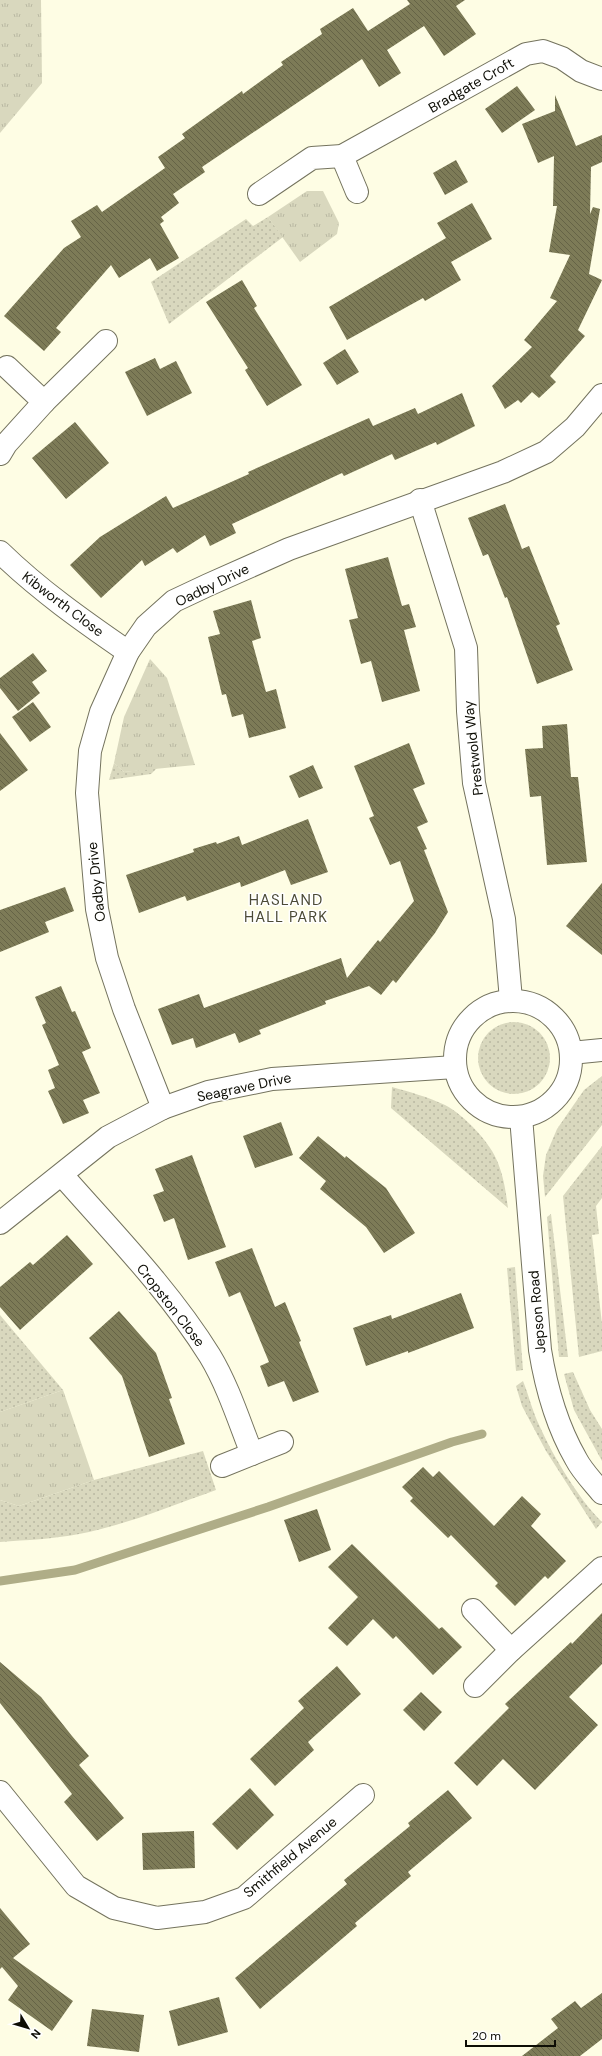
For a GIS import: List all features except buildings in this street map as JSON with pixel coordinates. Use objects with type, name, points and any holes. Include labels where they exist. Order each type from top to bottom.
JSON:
[{"type":"street","name":"Bradgate Croft","points":[[259,194],[312,158],[342,156],[526,54],[543,51],[562,58],[581,71],[602,79]]},
{"type":"street","points":[[342,156],[357,192]]},
{"type":"street","points":[[0,454],[6,444],[44,402],[106,341]]},
{"type":"street","points":[[7,367],[44,402]]},
{"type":"street","name":"Oadby Drive","points":[[163,1108],[124,1009],[106,958],[97,910],[87,793],[90,751],[101,712],[128,652],[146,626],[174,601],[289,549],[376,519],[420,500],[503,472],[546,452],[575,427],[602,395]]},
{"type":"street","name":"Prestwold Way","points":[[420,500],[466,648],[468,711],[474,783],[504,919],[511,1000]]},
{"type":"street","name":"Kibworth Close","points":[[0,552],[19,571],[85,623],[128,652]]},
{"type":"street","points":[[511,1000],[532,1003],[551,1014],[565,1032],[571,1053],[569,1075],[559,1095],[542,1110],[521,1117],[502,1116],[485,1110],[470,1099],[455,1067],[456,1048],[462,1029],[475,1014],[492,1004],[511,1000]]},
{"type":"street","points":[[571,1053],[602,1050]]},
{"type":"street","name":"Seagrave Drive","points":[[0,1223],[108,1137],[163,1108],[208,1092],[272,1079],[455,1067]]},
{"type":"street","name":"Jepson Road","points":[[521,1117],[539,1342],[543,1372],[557,1417],[576,1459],[602,1493]]},
{"type":"street","name":"Cropston Close","points":[[62,1175],[131,1253],[187,1322],[211,1357],[229,1396],[252,1454]]},
{"type":"street","points":[[222,1466],[282,1442]]},
{"type":"street","points":[[476,1686],[511,1650],[602,1568]]},
{"type":"street","points":[[473,1610],[511,1650]]},
{"type":"street","name":"Smithfield Avenue","points":[[0,1792],[76,1886],[114,1908],[158,1918],[205,1912],[244,1898],[363,1795]]},
{"type":"green space","points":[[0,0],[41,0],[42,83],[0,133]]},
{"type":"green space","points":[[307,191],[323,191],[339,223],[337,234],[300,262],[268,217]]},
{"type":"green space","points":[[268,217],[283,237],[169,324],[151,282],[246,219],[253,226]]},
{"type":"green space","points":[[150,659],[167,678],[195,765],[124,772],[114,763],[124,717]]},
{"type":"green space","points":[[114,763],[124,772],[157,768],[151,774],[109,780]]},
{"type":"green space","points":[[514,1022],[534,1028],[544,1038],[550,1058],[544,1078],[534,1088],[514,1094],[494,1088],[484,1078],[478,1058],[484,1038],[494,1028]]},
{"type":"green space","points":[[602,1076],[602,1125],[545,1197],[543,1176],[546,1155],[557,1129],[584,1090]]},
{"type":"green space","points":[[392,1087],[426,1097],[445,1105],[460,1115],[476,1130],[489,1147],[498,1163],[506,1191],[508,1208],[391,1108]]},
{"type":"green space","points":[[602,1146],[602,1198],[596,1206],[599,1234],[592,1235],[602,1324],[602,1351],[579,1357],[563,1196]]},
{"type":"green space","points":[[551,1214],[568,1357],[559,1357],[547,1217]]},
{"type":"green space","points":[[515,1267],[523,1370],[516,1371],[507,1268]]},
{"type":"green space","points":[[0,1315],[63,1390],[0,1412]]},
{"type":"green space","points":[[573,1372],[590,1410],[602,1429],[602,1461],[574,1410],[564,1374]]},
{"type":"green space","points":[[523,1381],[545,1439],[576,1490],[602,1522],[596,1529],[546,1451],[522,1406],[516,1386]]},
{"type":"green space","points":[[63,1390],[94,1480],[19,1506],[0,1500],[0,1412]]},
{"type":"green space","points":[[203,1451],[216,1490],[114,1526],[59,1537],[0,1542],[0,1500],[19,1506],[94,1480]]},
{"type":"waterway","points":[[0,1581],[75,1570],[268,1507],[452,1442],[482,1434]]},
{"type":"district","name":"HASLAND HALL PARK","points":[[286,908]]}]
